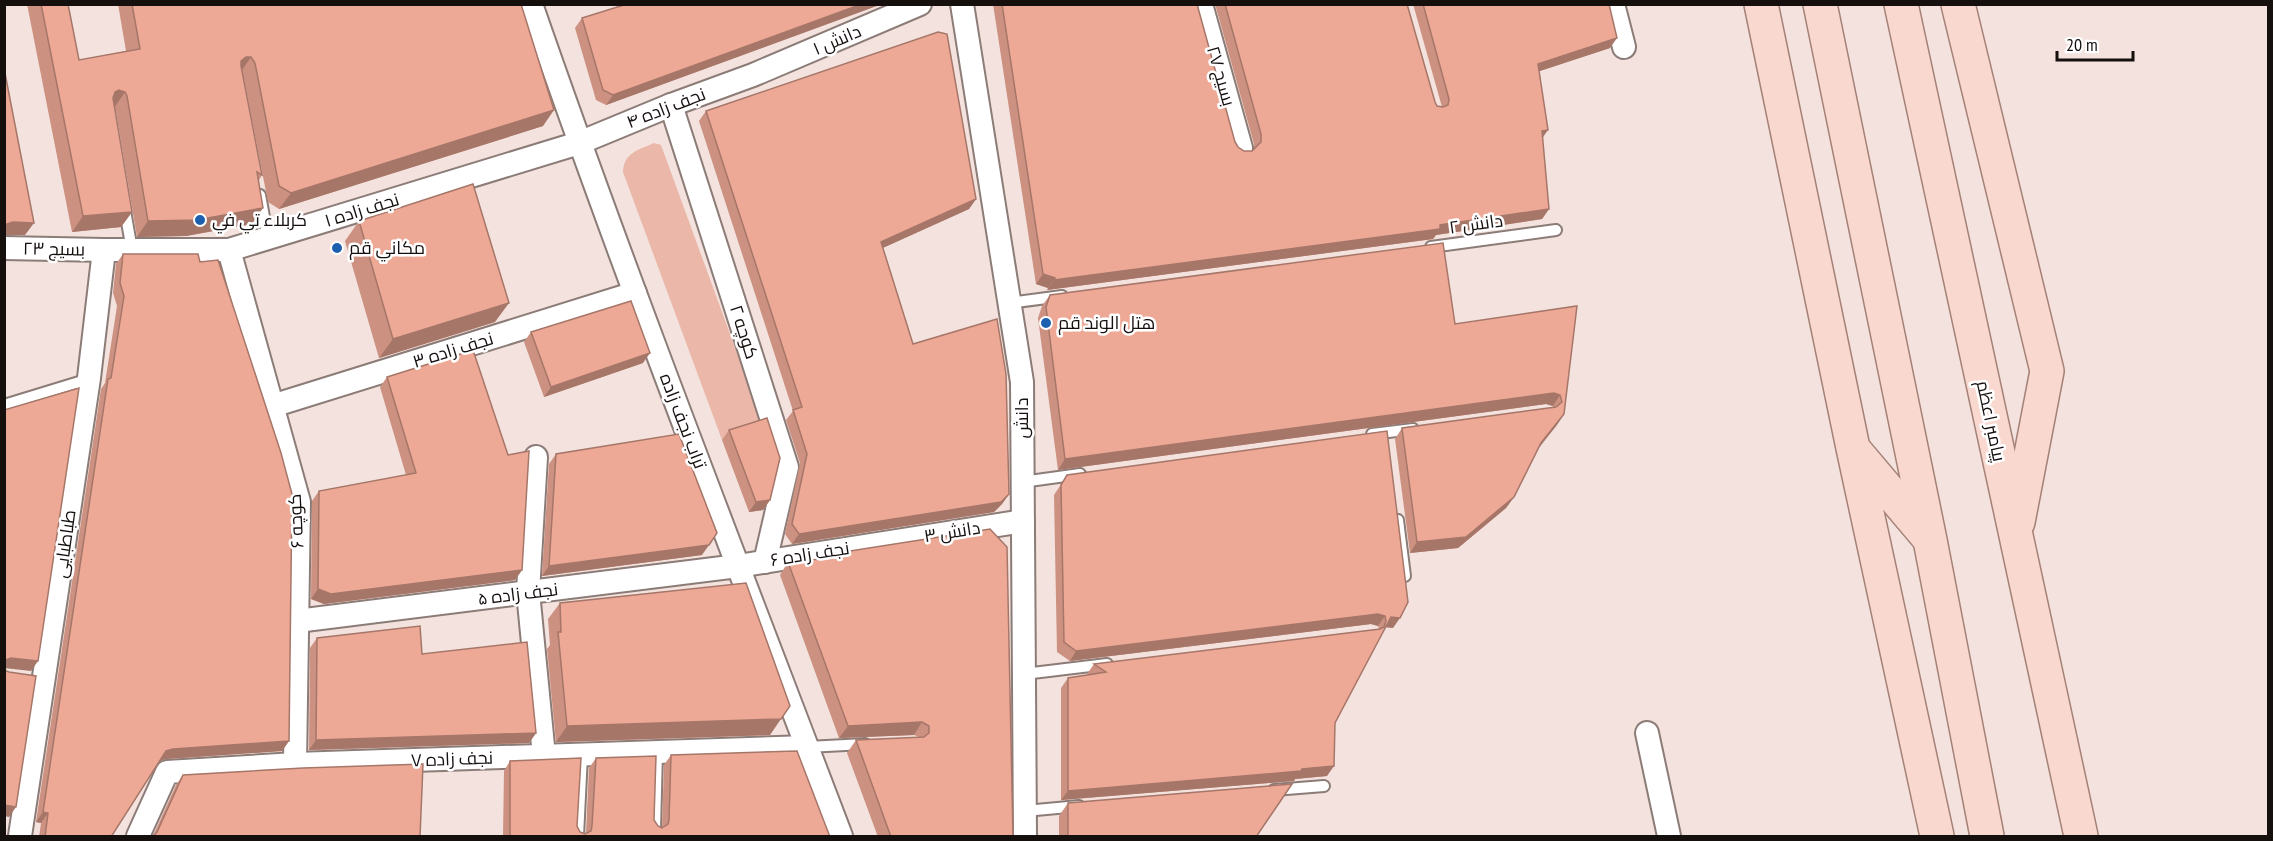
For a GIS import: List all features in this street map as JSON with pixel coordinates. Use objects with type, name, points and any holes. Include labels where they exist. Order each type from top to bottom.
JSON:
[{"type":"main road","points":[[1761,4],[1937,837]]},
{"type":"main road","points":[[1820,4],[1930,540],[1987,837]]},
{"type":"main road","name":"پیامبر اعظم","points":[[1901,4],[2081,837]]},
{"type":"main road","points":[[1958,4],[2048,371],[2016,536]]},
{"type":"main road","points":[[1853,448],[1930,540]]},
{"type":"street","name":"تراب نجف زاده","points":[[531,4],[635,293],[841,837]]},
{"type":"street","name":"دانش ۱","points":[[753,75],[920,4]]},
{"type":"street","name":"دانش","points":[[962,4],[1022,382],[1025,837]]},
{"type":"street","name":"بسیج ۲۷","points":[[1201,4],[1241,148]]},
{"type":"street","points":[[1613,4],[1624,47]]},
{"type":"street","name":"نجف زاده ۴","points":[[579,142],[753,75]]},
{"type":"street","name":"کوچه ۲","points":[[671,105],[787,467],[765,562]]},
{"type":"street","name":"نجف زاده ۱","points":[[104,250],[229,250],[579,142]]},
{"type":"street","name":"بسیج ۲۳","points":[[4,248],[104,250]]},
{"type":"street","name":"طباطبایی","points":[[15,832],[89,378],[104,250]]},
{"type":"street","name":"کوچه ۶","points":[[229,250],[299,502],[295,764]]},
{"type":"street","name":"نجف زاده ۳","points":[[272,406],[635,293]]},
{"type":"street","points":[[536,457],[528,592],[544,756]]},
{"type":"street","name":"دانش ۳","points":[[882,543],[1023,521]]},
{"type":"street","name":"نجف زاده ۶","points":[[738,566],[882,543]]},
{"type":"street","name":"نجف زاده ۵","points":[[297,621],[738,566]]},
{"type":"street","points":[[1647,733],[1669,837]]},
{"type":"street","name":"نجف زاده ۷","points":[[138,837],[167,772],[295,764],[807,747]]},
{"type":"lane","points":[[257,182],[268,239]]},
{"type":"lane","points":[[122,193],[132,250]]},
{"type":"lane","name":"دانش ۲","points":[[1416,249],[1556,230]]},
{"type":"lane","points":[[1008,303],[1078,294]]},
{"type":"lane","points":[[4,405],[89,378]]},
{"type":"lane","points":[[1362,436],[1386,438],[1420,428]]},
{"type":"lane","points":[[1022,482],[1093,472]]},
{"type":"lane","points":[[1396,510],[1406,576]]},
{"type":"lane","points":[[1024,674],[1117,663]]},
{"type":"lane","points":[[807,747],[878,744]]},
{"type":"lane","points":[[655,830],[657,752]]},
{"type":"lane","points":[[578,837],[582,754]]},
{"type":"lane","points":[[1267,791],[1324,786]]},
{"type":"lane","points":[[1025,811],[1094,805]]},
{"type":"shaded area","points":[[654,143],[661,145],[764,427],[722,440],[623,172],[629,156]]},
{"type":"building","points":[[41,4],[68,4],[79,60],[140,49],[132,4],[521,4],[554,110],[291,193],[279,186],[255,63],[251,57],[246,57],[241,61],[241,66],[262,175],[257,172],[263,208],[197,220],[148,221],[127,96],[125,92],[119,90],[115,92],[113,98],[132,212],[83,216]]},
{"type":"building","points":[[627,4],[862,4],[613,95],[603,90],[582,18]]},
{"type":"building","points":[[1002,4],[1197,4],[1235,142],[1244,151],[1252,151],[1261,142],[1261,134],[1225,4],[1407,4],[1435,102],[1437,106],[1443,107],[1448,105],[1449,99],[1423,4],[1609,4],[1617,38],[1538,64],[1548,130],[1542,131],[1549,209],[1440,225],[1440,229],[1054,280],[1055,278],[1043,274]]},
{"type":"building","points":[[938,32],[947,34],[976,199],[881,242],[913,344],[997,319],[1006,374],[1009,494],[1001,502],[799,534],[792,524],[807,454],[793,410],[802,407],[706,111]]},
{"type":"building","points":[[4,68],[34,223],[13,222],[4,225]]},
{"type":"building","points":[[473,184],[509,303],[393,339],[359,221]]},
{"type":"building","points":[[1443,243],[1455,324],[1577,306],[1564,414],[1541,443],[1514,497],[1466,537],[1417,542],[1402,428],[1556,407],[1562,402],[1560,395],[1554,393],[1065,459],[1046,307],[1050,295]]},
{"type":"building","points":[[123,254],[198,254],[200,262],[218,260],[281,453],[292,494],[289,741],[166,751],[111,837],[45,837],[48,813],[43,812],[108,379],[111,378],[124,296],[120,283]]},
{"type":"building","points":[[631,301],[650,353],[551,387],[531,332]]},
{"type":"building","points":[[473,350],[508,455],[529,451],[522,570],[331,594],[318,589],[319,491],[416,473],[387,377]]},
{"type":"building","points":[[79,388],[38,661],[11,658],[4,662],[4,410]]},
{"type":"building","points":[[767,418],[780,458],[770,500],[756,502],[729,430]]},
{"type":"building","points":[[1387,431],[1408,602],[1400,618],[1391,617],[1335,723],[1334,766],[1302,769],[1301,771],[1068,791],[1068,678],[1106,672],[1094,664],[1380,629],[1384,627],[1386,621],[1385,616],[1378,614],[1076,651],[1064,642],[1061,485],[1067,475]]},
{"type":"building","points":[[679,434],[717,533],[709,545],[549,566],[556,454]]},
{"type":"building","points":[[990,529],[1007,547],[1013,837],[891,837],[856,740],[924,737],[929,733],[929,726],[922,722],[848,726],[788,562],[821,559],[818,556]]},
{"type":"building","points":[[746,583],[790,706],[781,719],[567,726],[558,632],[561,632],[560,603]]},
{"type":"building","points":[[420,626],[422,654],[527,642],[536,733],[316,740],[317,638]]},
{"type":"building","points":[[4,667],[9,672],[36,676],[16,807],[4,805]]},
{"type":"building","points":[[797,751],[830,837],[510,837],[510,761],[581,758],[577,826],[580,832],[585,834],[591,831],[592,826],[596,758],[656,756],[654,820],[662,828],[668,824],[669,820],[671,755]]},
{"type":"building","points":[[423,764],[420,837],[152,837],[157,832],[183,775]]},
{"type":"building","points":[[1292,784],[1256,837],[1068,837],[1068,803]]},
{"type":"place","name":"كربلاء تي في","points":[[200,220]]},
{"type":"place","name":"مكاني قم","points":[[337,248]]},
{"type":"place","name":"هتل الوند قم","points":[[1046,323]]}]
